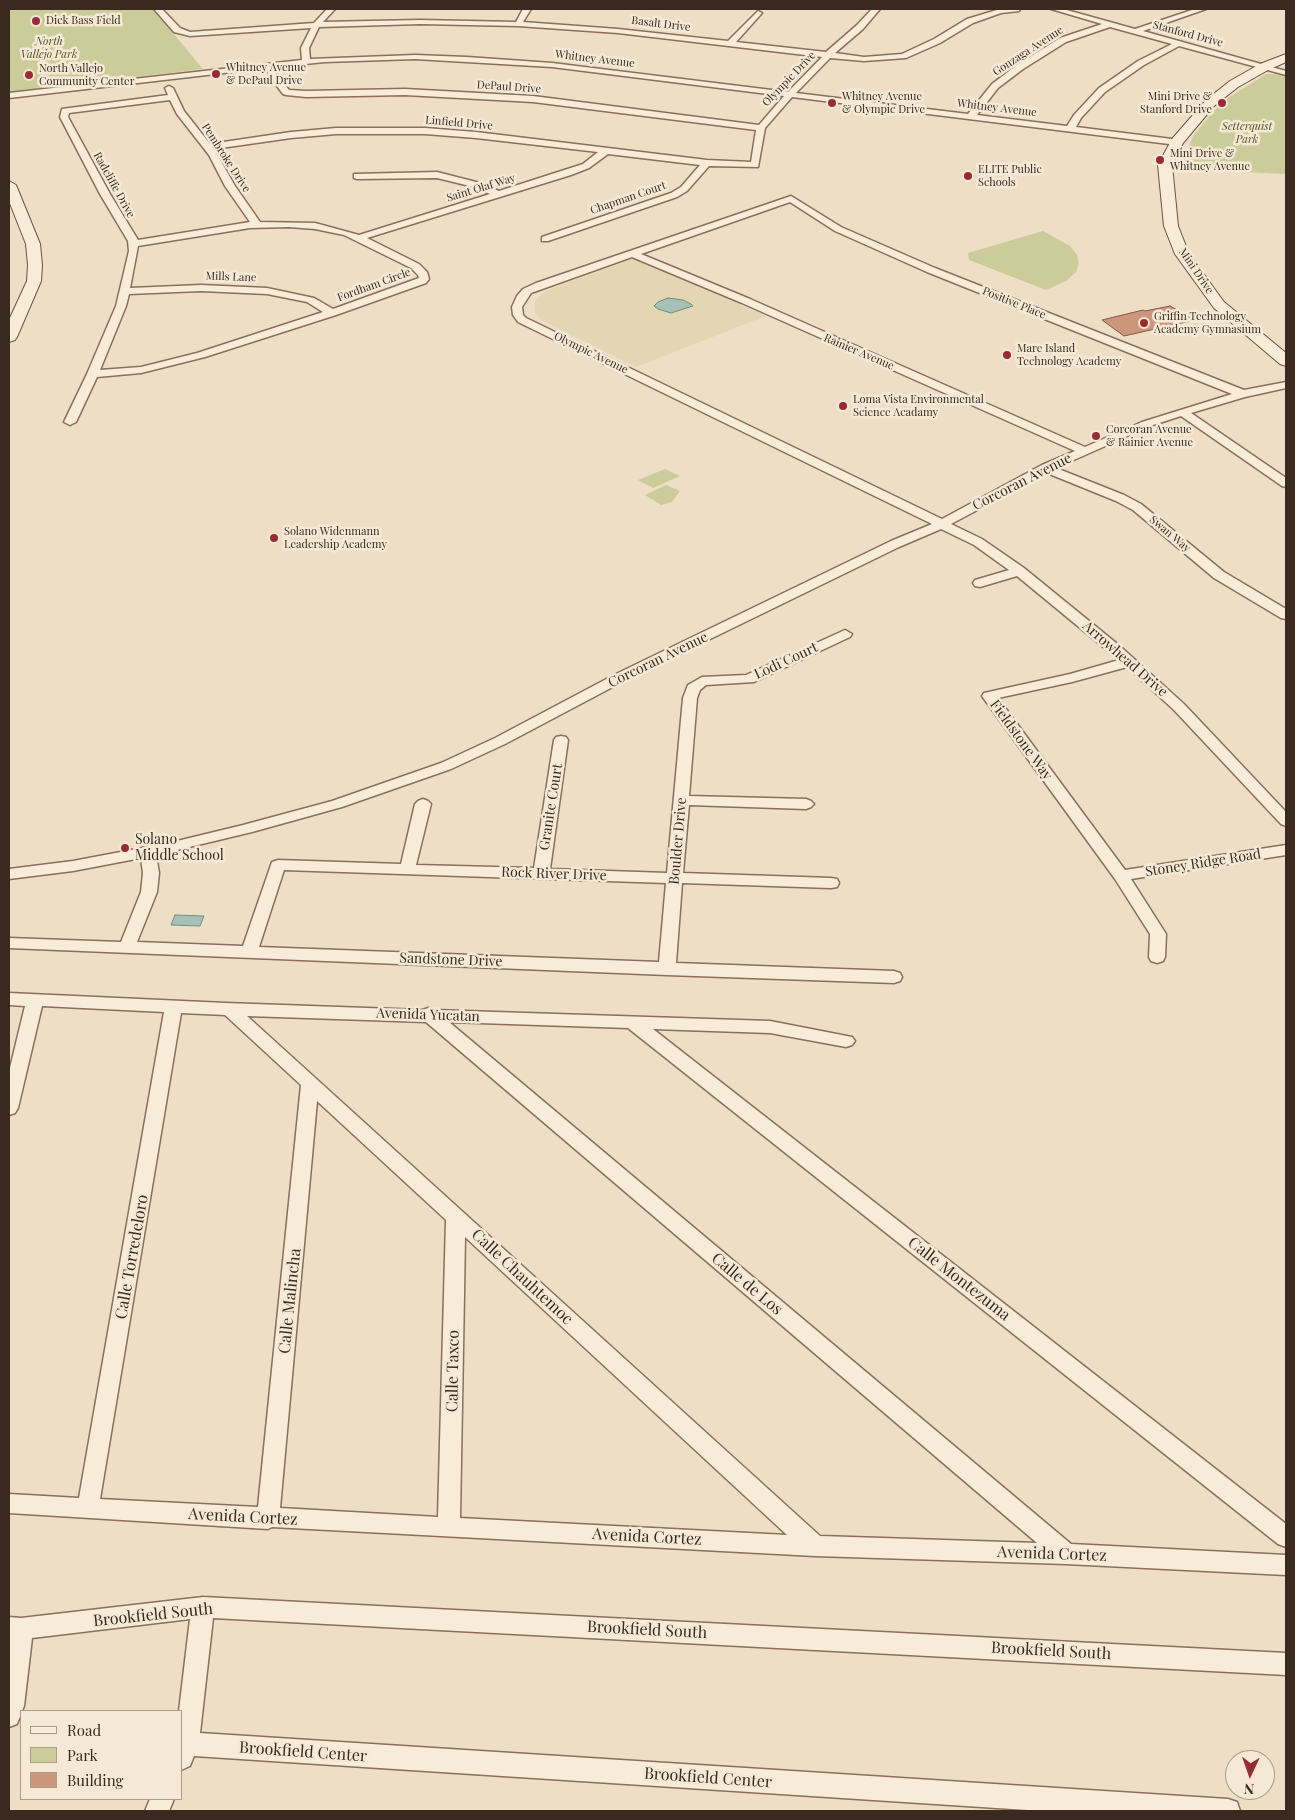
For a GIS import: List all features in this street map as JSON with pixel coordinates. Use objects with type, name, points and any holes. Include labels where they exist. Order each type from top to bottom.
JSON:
[{"type":"street","name":"Basalt Drive","points":[[158,9],[177,30],[190,34],[423,18],[618,30],[864,60],[904,56],[937,41],[970,21],[1000,11],[1016,9]]},
{"type":"street","points":[[306,62],[305,48],[308,39],[316,26],[331,9]]},
{"type":"street","points":[[518,24],[526,9]]},
{"type":"street","name":"Olympic Drive","points":[[707,163],[756,165],[761,128],[770,114],[827,56],[860,27],[876,9]]},
{"type":"street","name":"Stanford Drive","points":[[1056,9],[1286,73]]},
{"type":"street","points":[[1136,31],[1202,9]]},
{"type":"street","points":[[730,44],[758,13]]},
{"type":"street","name":"Gonzaga Avenue","points":[[971,116],[995,86],[1013,72],[1063,40],[1110,24]]},
{"type":"street","points":[[1070,129],[1077,117],[1102,90],[1141,63],[1179,43]]},
{"type":"street","name":"Whitney Avenue","points":[[9,96],[270,65],[415,57],[552,65],[1177,142]]},
{"type":"street","name":"Mini Drive","points":[[1286,58],[1264,67],[1234,84],[1210,103],[1177,142],[1165,165],[1170,226],[1182,254],[1219,305],[1286,362]]},
{"type":"street","name":"DePaul Drive","points":[[270,65],[273,74],[286,92],[306,94],[405,92],[509,97],[761,128]]},
{"type":"street","name":"Pembroke Drive","points":[[164,77],[180,112],[208,147],[230,186],[257,225]]},
{"type":"street","name":"Radcliffe Drive","points":[[134,244],[64,117],[65,111],[173,97]]},
{"type":"street","name":"Linfield Drive","points":[[208,147],[291,135],[336,131],[395,130],[476,135],[707,163]]},
{"type":"street","name":"Saint Olaf Way","points":[[358,238],[586,166],[606,151]]},
{"type":"street","name":"Chapman Court","points":[[545,239],[668,198],[684,189],[707,163]]},
{"type":"street","points":[[357,176],[437,175],[477,185],[498,194]]},
{"type":"street","points":[[9,185],[33,244],[35,265],[34,281],[9,336]]},
{"type":"street","name":"Olympic Avenue","points":[[791,199],[527,291],[517,307],[518,315],[522,320],[757,432],[942,524]]},
{"type":"street","name":"Positive Place","points":[[791,199],[838,229],[931,270],[1243,394]]},
{"type":"street","name":"Fordham Circle","points":[[93,374],[141,370],[165,365],[332,313],[424,279],[423,274],[415,266],[358,238],[347,233],[315,226],[289,224],[257,225],[134,244]]},
{"type":"street","points":[[70,422],[93,374],[121,306],[134,244]]},
{"type":"street","name":"Rainier Avenue","points":[[633,254],[746,301],[1085,451]]},
{"type":"street","name":"Mills Lane","points":[[124,291],[202,288],[267,291],[310,300],[332,313]]},
{"type":"street","name":"Corcoran Avenue","points":[[9,874],[73,866],[148,852],[247,829],[337,804],[446,766],[500,741],[619,678],[895,544],[942,524],[1046,468],[1146,424],[1243,394],[1286,385]]},
{"type":"street","points":[[1182,412],[1286,483]]},
{"type":"street","name":"Swan Way","points":[[1046,468],[1120,498],[1137,507],[1219,575],[1286,615]]},
{"type":"street","name":"Arrowhead Drive","points":[[942,524],[978,542],[1020,571],[1129,662],[1179,707],[1286,821]]},
{"type":"street","points":[[980,583],[1020,571]]},
{"type":"street","name":"Lodi Court","points":[[689,714],[693,688],[702,681],[750,679],[845,634]]},
{"type":"street","name":"Fieldstone Way","points":[[1120,876],[989,696],[1072,678],[1129,662]]},
{"type":"street","name":"Boulder Drive","points":[[667,969],[689,714]]},
{"type":"street","name":"Granite Court","points":[[540,874],[561,740]]},
{"type":"street","points":[[681,800],[806,804]]},
{"type":"street","points":[[407,870],[423,804]]},
{"type":"street","name":"Stoney Ridge Road","points":[[1120,876],[1286,850]]},
{"type":"street","points":[[128,948],[149,892],[151,873],[148,852]]},
{"type":"street","name":"Rock River Drive","points":[[249,952],[278,865],[831,883]]},
{"type":"street","points":[[1120,876],[1158,934],[1157,956]]},
{"type":"street","name":"Sandstone Drive","points":[[9,943],[894,977]]},
{"type":"street","name":"Avenida Yucatan","points":[[9,999],[229,1009],[428,1014],[770,1027],[846,1041]]},
{"type":"street","points":[[9,1108],[35,1000]]},
{"type":"street","name":"Calle Torredeloro","points":[[88,1508],[132,1261],[174,1006]]},
{"type":"street","name":"Calle Chauhtemoc","points":[[229,1009],[815,1546]]},
{"type":"street","name":"Calle de Los","points":[[428,1014],[1066,1554]]},
{"type":"street","name":"Calle Montezuma","points":[[632,1022],[1286,1537]]},
{"type":"street","name":"Calle Malincha","points":[[268,1518],[310,1084]]},
{"type":"street","name":"Calle Taxco","points":[[449,1526],[456,1217]]},
{"type":"street","name":"Avenida Cortez","points":[[9,1504],[815,1546],[1066,1554],[1286,1565]]},
{"type":"street","points":[[184,1751],[203,1607]]},
{"type":"street","name":"Brookfield South","points":[[15,1629],[203,1607],[1286,1664]]},
{"type":"street","points":[[9,1716],[12,1706],[15,1629]]},
{"type":"street","name":"Brookfield Center","points":[[184,1751],[1228,1811]]},
{"type":"shaded area","points":[[635,258],[766,316],[636,367],[541,320],[535,313],[535,301],[546,291]]},
{"type":"shaded area","points":[[668,298],[683,300],[693,306],[671,313],[654,306]]},
{"type":"shaded area","points":[[175,915],[204,916],[200,926],[171,925]]},
{"type":"green space","name":"North Vallejo Park","points":[[9,9],[153,9],[203,69],[9,92]]},
{"type":"green space","name":"Setterquist Park","points":[[1266,74],[1286,77],[1286,174],[1180,169],[1193,136],[1212,113],[1228,98]]},
{"type":"green space","points":[[1043,231],[1070,246],[1077,255],[1079,263],[1076,272],[1066,281],[1046,290],[969,260],[968,253]]},
{"type":"green space","points":[[665,469],[680,476],[653,488],[638,480]]},
{"type":"green space","points":[[666,485],[680,491],[672,502],[661,505],[645,495]]},
{"type":"building","name":"Griffin Technology Academy Gymnasium","points":[[1170,306],[1195,320],[1124,336],[1102,320],[1143,310]]},
{"type":"place","name":"Dick Bass Field","points":[[36,21]]},
{"type":"place","name":"Whitney Avenue & DePaul Drive","points":[[216,74]]},
{"type":"place","name":"North Vallejo Community Center","points":[[29,75]]},
{"type":"place","name":"Whitney Avenue & Olympic Drive","points":[[832,103]]},
{"type":"place","name":"Mini Drive & Stanford Drive","points":[[1222,103]]},
{"type":"place","name":"Mini Drive & Whitney Avenue","points":[[1160,160]]},
{"type":"place","name":"ELITE Public Schools","points":[[968,176]]},
{"type":"place","name":"Griffin Technology Academy Gymnasium","points":[[1144,323]]},
{"type":"place","name":"Mare Island Technology Academy","points":[[1007,355]]},
{"type":"place","name":"Loma Vista Environmental Science Acadamy","points":[[843,406]]},
{"type":"place","name":"Corcoran Avenue & Rainier Avenue","points":[[1096,436]]},
{"type":"place","name":"Solano Widenmann Leadership Academy","points":[[274,538]]},
{"type":"place","name":"Solano Middle School","points":[[125,848]]}]
